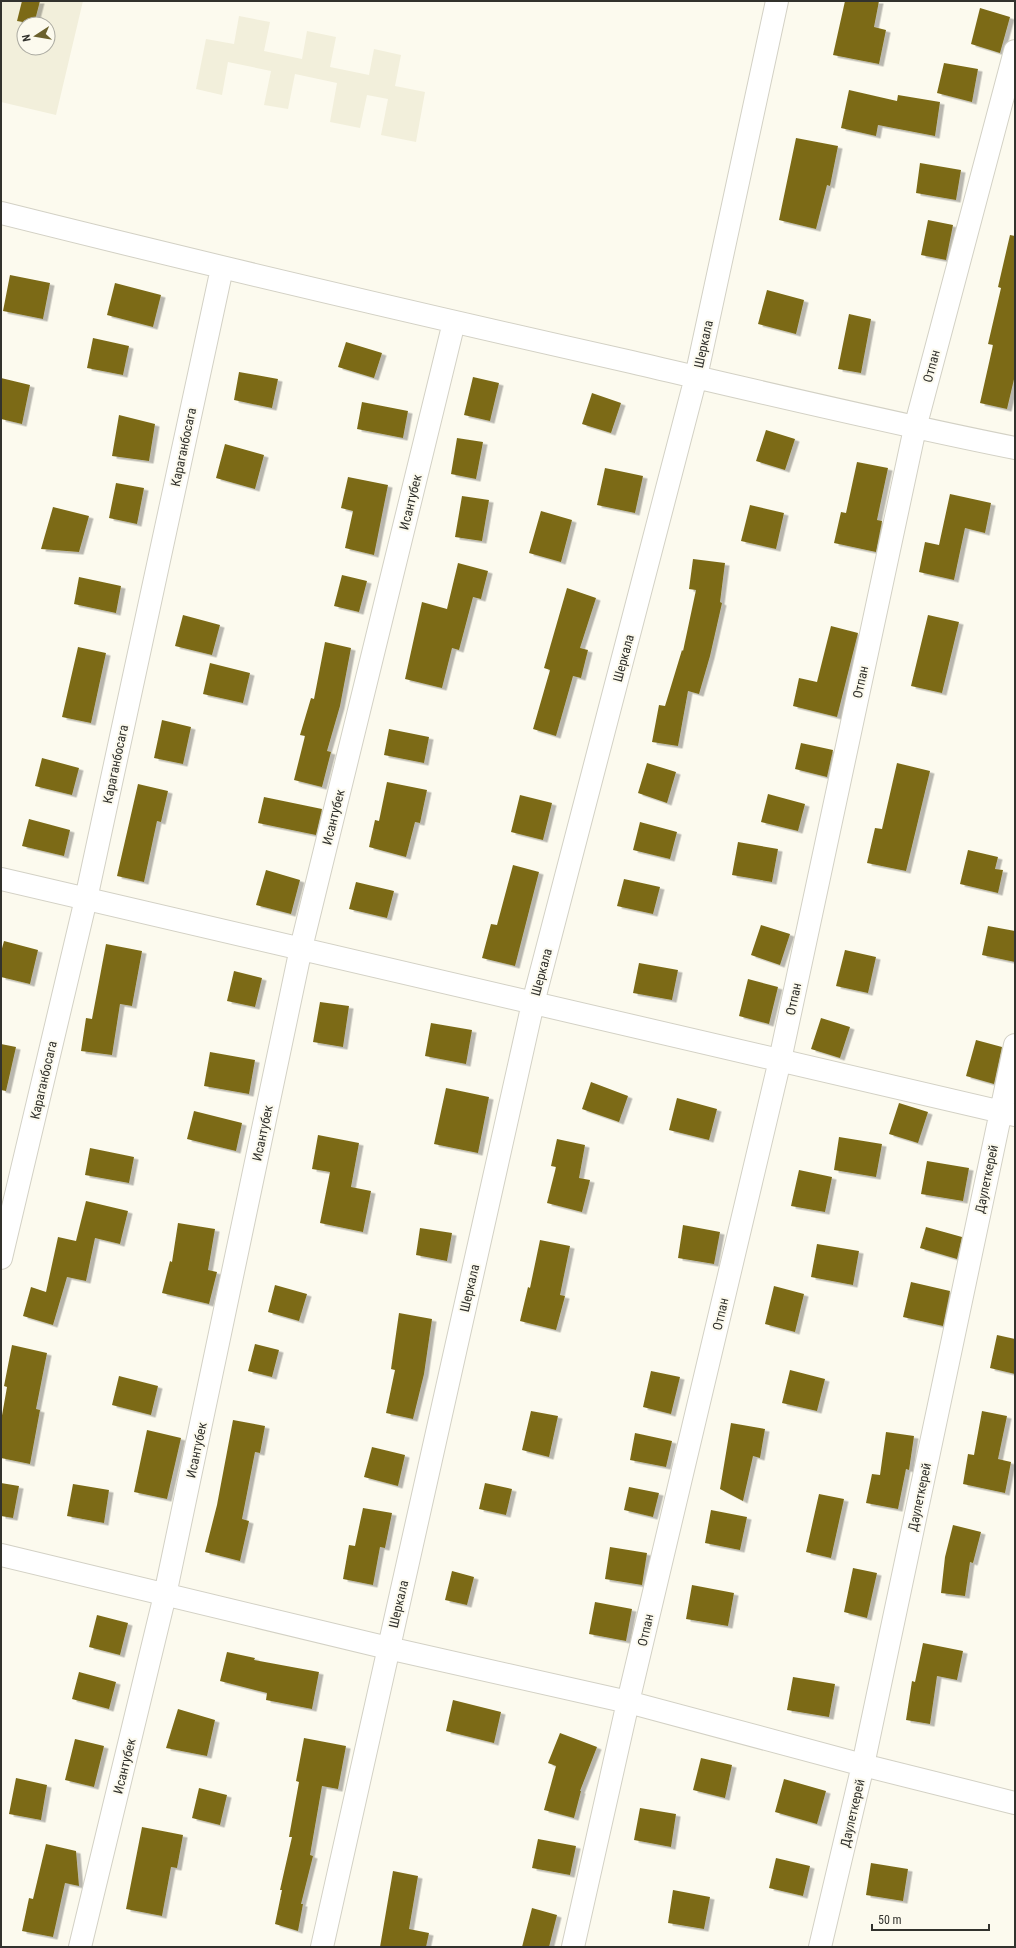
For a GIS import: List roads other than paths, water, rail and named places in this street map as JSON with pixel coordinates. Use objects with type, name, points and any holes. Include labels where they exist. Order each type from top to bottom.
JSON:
[{"type":"street","name":"Шеркала","points":[[322,1947],[533,1003],[696,377],[777,1]]},
{"type":"street","name":"Отпан","points":[[574,1947],[628,1702],[780,1060],[914,428],[1015,52]]},
{"type":"street","points":[[1,213],[222,268],[454,322],[914,428],[1015,448]]},
{"type":"street","name":"Караганбосага","points":[[1,1258],[86,899],[222,268]]},
{"type":"street","name":"Исантубек","points":[[80,1947],[165,1595],[301,948],[454,322]]},
{"type":"street","points":[[1,879],[1008,1113]]},
{"type":"street","name":"Даулеткерей","points":[[820,1947],[863,1765],[1008,1113],[1015,1045]]},
{"type":"street","points":[[1,1555],[388,1648],[628,1702],[863,1765],[1015,1803]]}]
